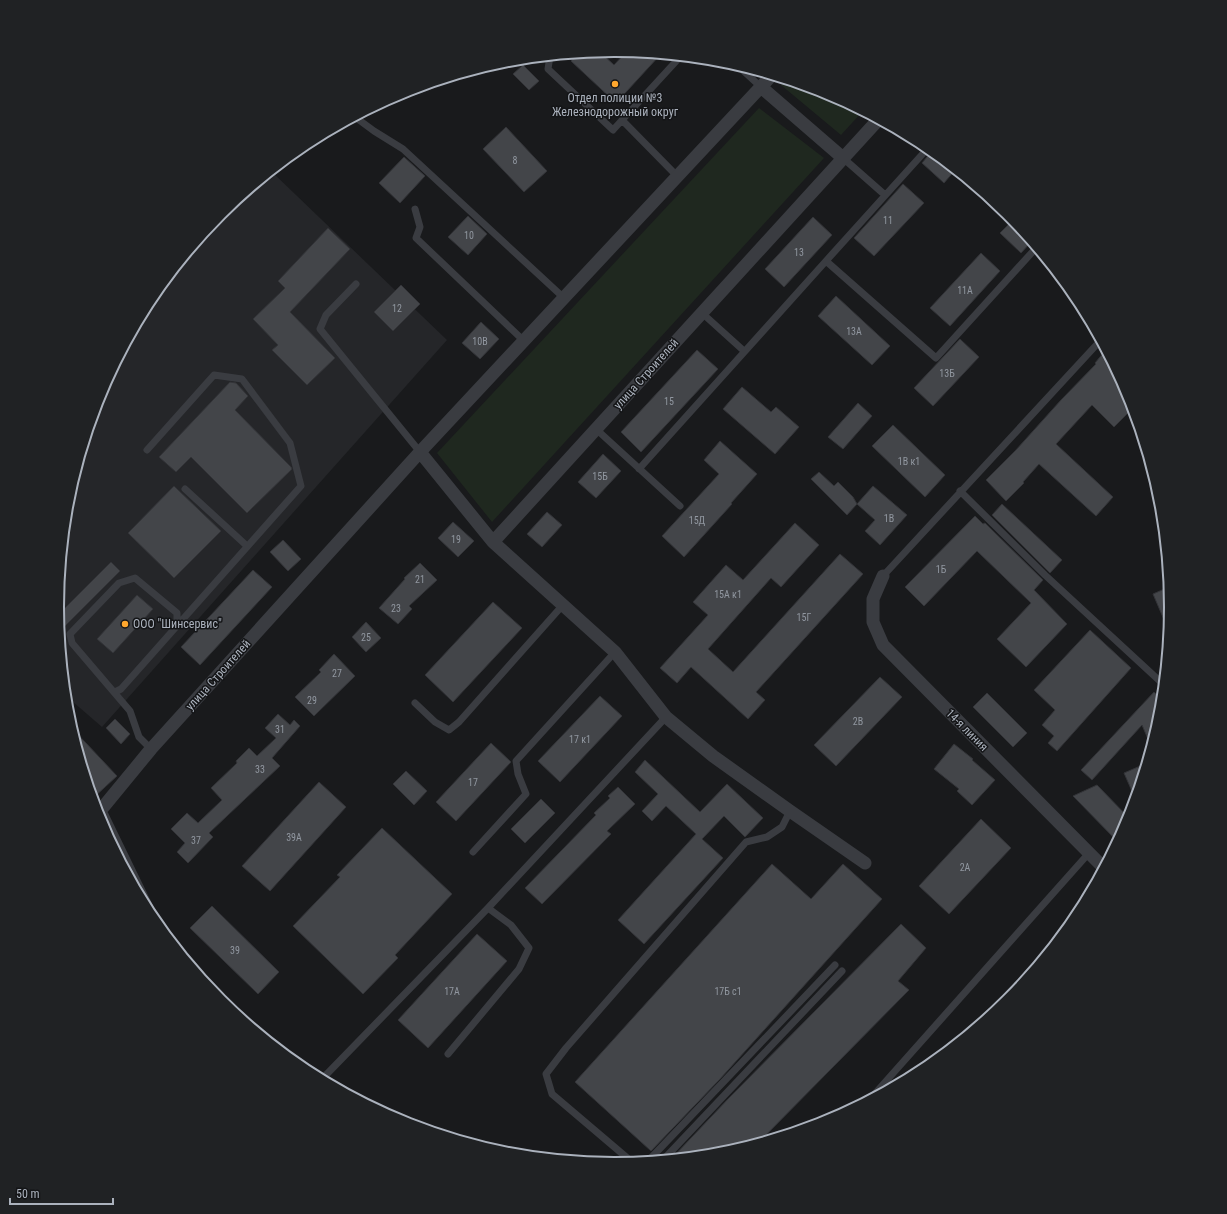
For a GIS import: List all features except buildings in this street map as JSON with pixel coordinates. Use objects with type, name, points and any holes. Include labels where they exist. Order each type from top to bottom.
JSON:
[{"type":"street","points":[[768,80],[761,87],[843,158]]},
{"type":"street","name":"улица Строителей","points":[[102,809],[151,749],[420,452],[761,87]]},
{"type":"street","name":"улица Строителей","points":[[493,542],[875,124]]},
{"type":"street","points":[[420,452],[493,542],[562,606],[615,652],[666,718],[713,756],[865,863]]},
{"type":"street","name":"14-я линия","points":[[883,576],[873,599],[873,622],[883,645],[1100,864]]},
{"type":"lane","points":[[549,61],[548,70],[613,130],[676,61]]},
{"type":"lane","points":[[747,74],[761,87]]},
{"type":"lane","points":[[359,120],[403,149],[564,298]]},
{"type":"lane","points":[[622,120],[677,176]]},
{"type":"lane","points":[[639,469],[923,153]]},
{"type":"lane","points":[[843,158],[885,195]]},
{"type":"lane","points":[[414,209],[420,226],[416,238],[524,340]]},
{"type":"lane","points":[[826,261],[936,358],[1033,251]]},
{"type":"lane","points":[[356,284],[326,315],[320,330],[420,452]]},
{"type":"lane","points":[[702,313],[744,351]]},
{"type":"lane","points":[[883,576],[1097,345]]},
{"type":"lane","points":[[115,692],[121,689],[300,486],[290,442],[242,379],[214,375],[147,450]]},
{"type":"lane","points":[[596,429],[680,506]]},
{"type":"lane","points":[[185,489],[247,546]]},
{"type":"lane","points":[[960,491],[1045,575],[1159,680]]},
{"type":"lane","points":[[151,749],[139,737],[130,711],[72,643],[70,634],[119,583],[135,578],[177,613],[176,626]]},
{"type":"lane","points":[[415,703],[435,722],[449,730],[459,722],[562,606]]},
{"type":"lane","points":[[473,852],[526,794],[518,774],[516,761],[615,652]]},
{"type":"lane","points":[[327,1076],[666,718]]},
{"type":"lane","points":[[626,1157],[552,1094],[546,1074],[566,1048],[746,842],[767,837],[782,827],[790,811]]},
{"type":"lane","points":[[881,1087],[1089,853]]},
{"type":"lane","points":[[448,1054],[518,969],[529,948],[511,925],[488,908]]},
{"type":"lane","points":[[653,1156],[835,965]]},
{"type":"lane","points":[[669,1154],[842,972]]},
{"type":"shaded area","points":[[782,84],[790,86],[824,99],[859,115],[841,135],[781,85]]},
{"type":"shaded area","points":[[759,108],[824,158],[492,522],[437,453]]},
{"type":"shaded area","points":[[275,174],[447,340],[102,727],[72,701],[65,643],[65,571],[68,535],[82,465],[105,397],[137,332],[156,301],[200,244],[251,193]]},
{"type":"place","name":"Отдел полиции №3 Железнодорожный округ","points":[[615,84]]},
{"type":"place","name":"ООО \"Шинсервис\"","points":[[125,624]]}]
